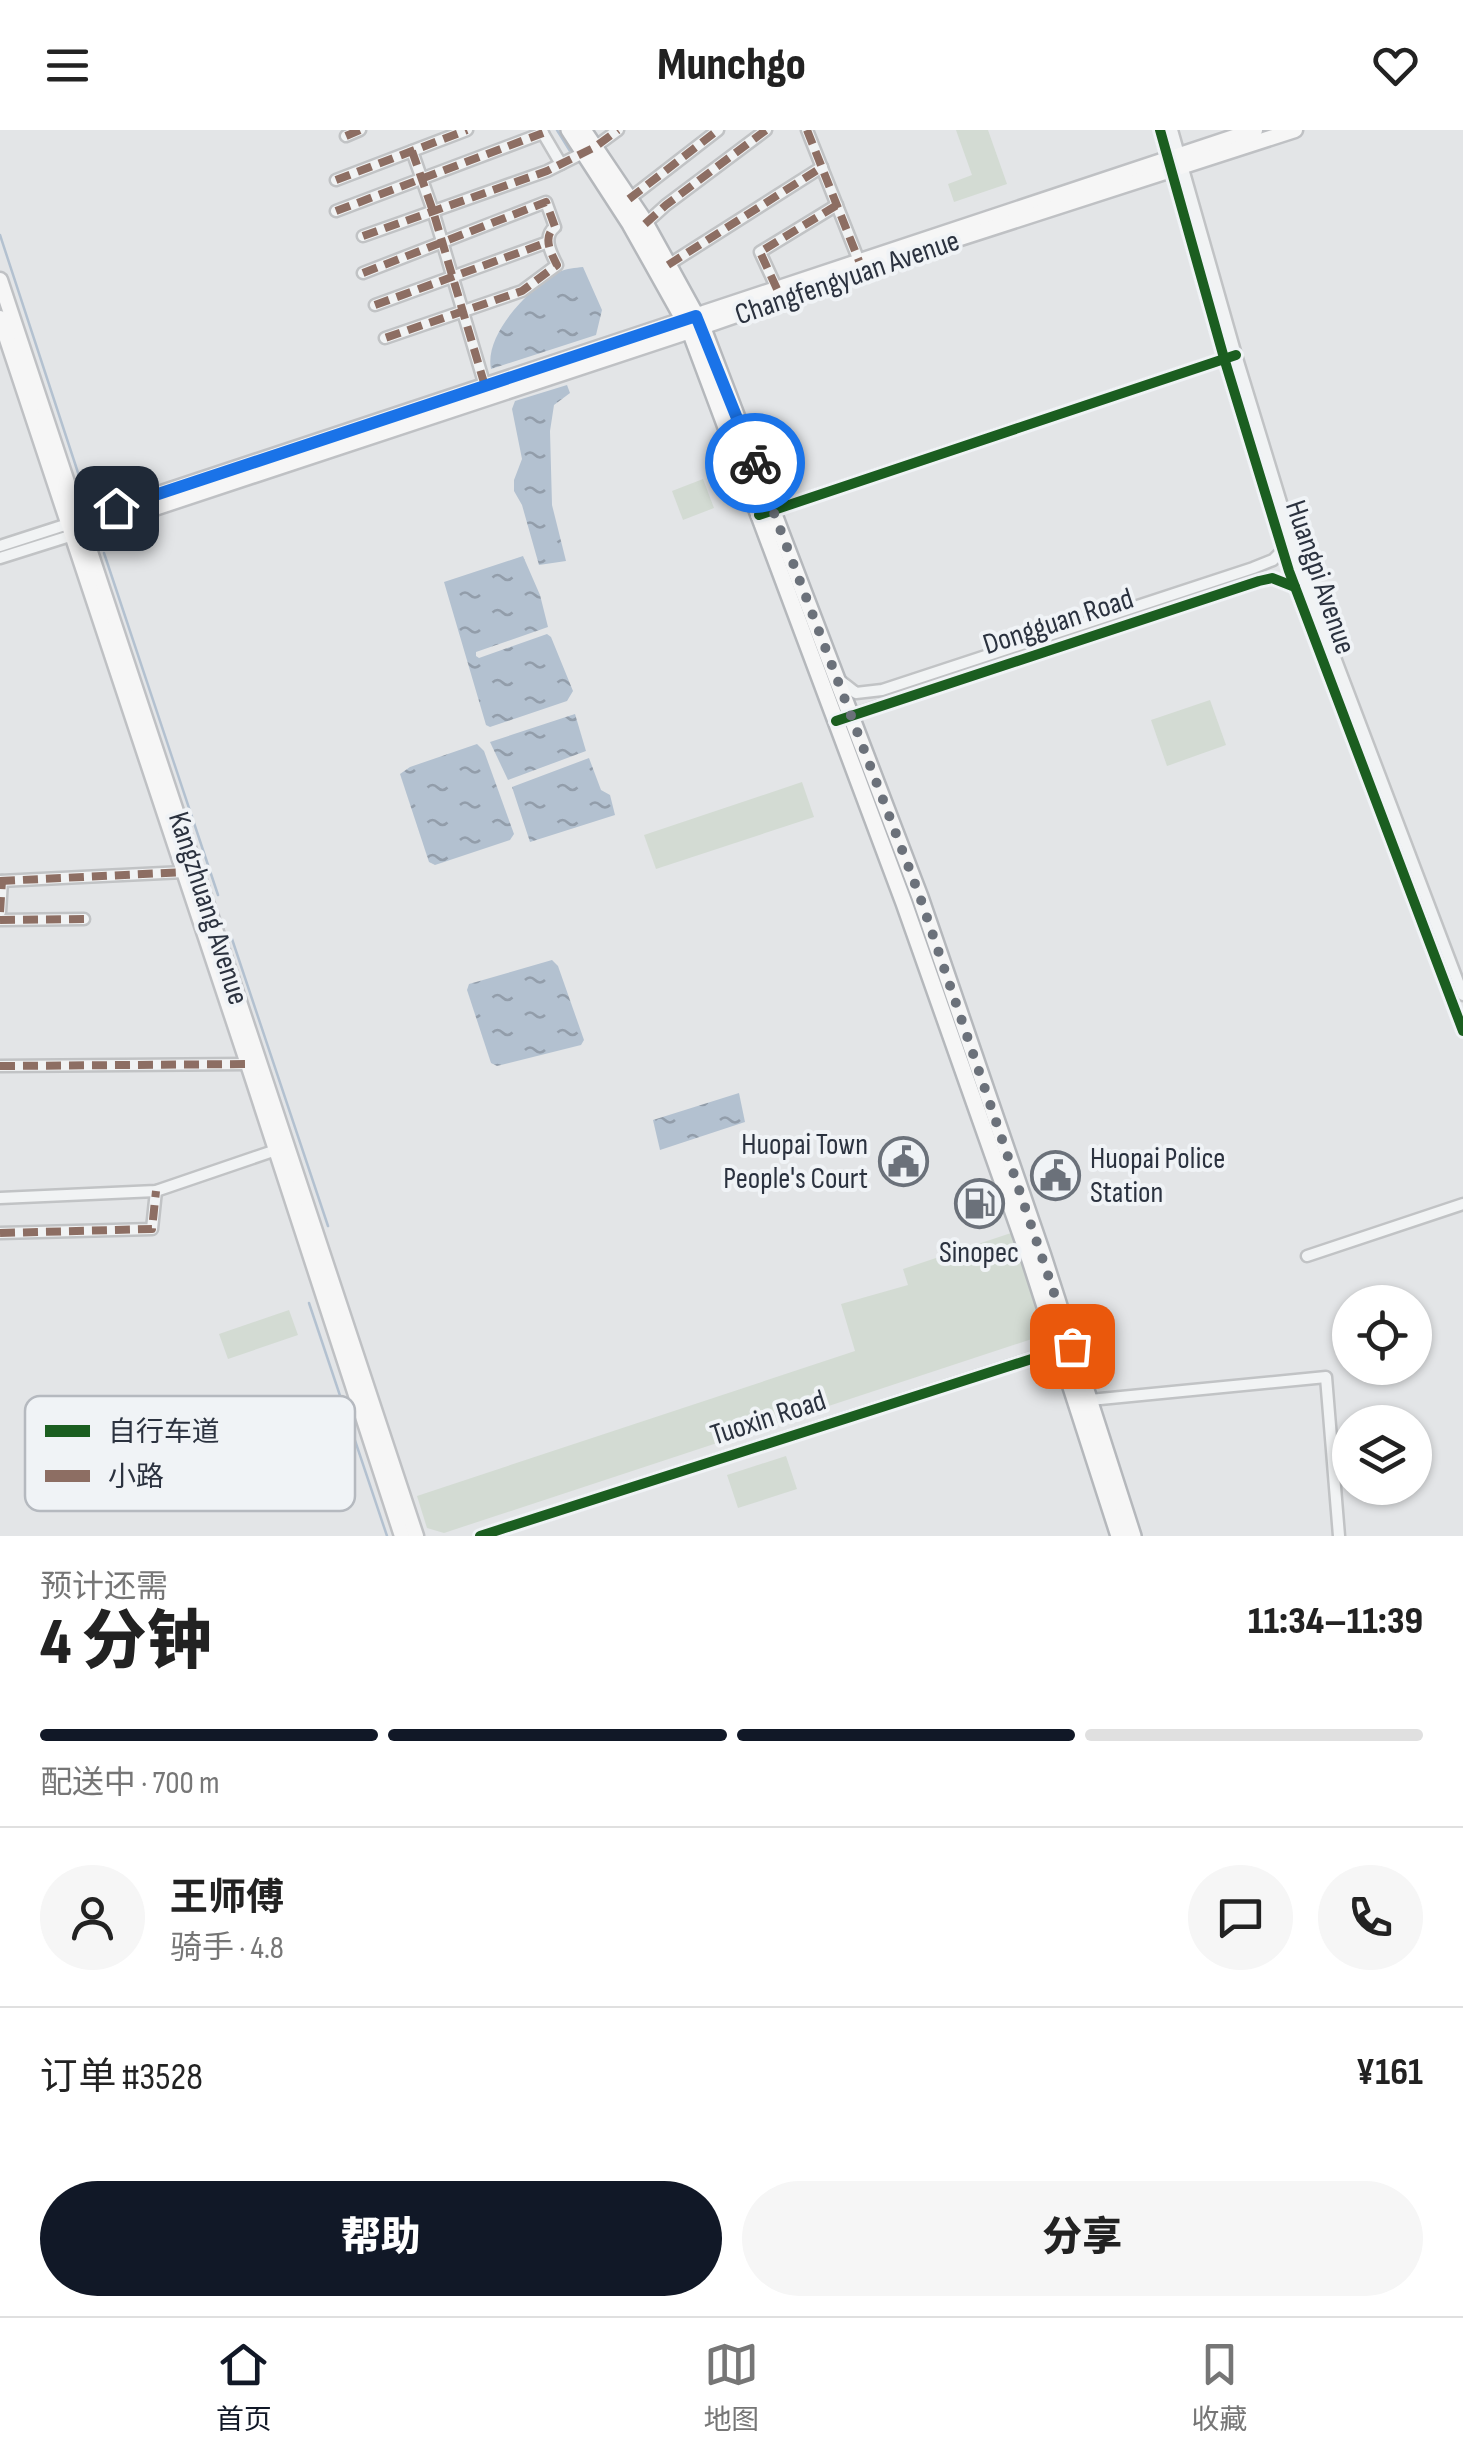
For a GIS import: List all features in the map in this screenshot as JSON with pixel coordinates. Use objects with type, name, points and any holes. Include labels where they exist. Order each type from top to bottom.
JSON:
[{"type":"highway","points":[[569,130],[629,199],[668,265],[844,718],[920,897],[1065,1348],[1119,1536]]},
{"type":"highway","points":[[584,130],[589,150],[630,224],[693,323]]},
{"type":"highway","points":[[766,512],[837,678],[844,718]]},
{"type":"highway","points":[[1065,1348],[1090,1400],[1133,1536]]},
{"type":"main road","name":"Changfengyuan Avenue","points":[[76,527],[1175,163],[1255,130]]},
{"type":"main road","name":"Changfengyuan Avenue","points":[[76,527],[484,386],[693,323],[859,262],[1175,163],[1295,130]]},
{"type":"main road","name":"Kangzhuang Avenue","points":[[0,280],[184,872],[248,1064],[282,1148],[402,1536]]},
{"type":"main road","name":"Kangzhuang Avenue","points":[[0,318],[76,527],[282,1148],[416,1536]]},
{"type":"street","points":[[346,136],[360,130]]},
{"type":"street","points":[[336,180],[467,130]]},
{"type":"street","points":[[363,236],[547,171],[618,130]]},
{"type":"street","points":[[629,199],[718,130]]},
{"type":"street","points":[[645,224],[766,130]]},
{"type":"street","points":[[806,130],[859,262]]},
{"type":"street","name":"Huangpi Avenue","points":[[1160,130],[1175,163],[1282,550],[1463,1031]]},
{"type":"street","name":"Huangpi Avenue","points":[[1172,130],[1175,163]]},
{"type":"street","points":[[336,212],[542,131],[561,164]]},
{"type":"street","points":[[412,151],[484,386]]},
{"type":"street","points":[[668,265],[822,168]]},
{"type":"street","points":[[363,273],[546,202],[556,227],[550,231],[548,242],[558,265],[522,291],[385,338]]},
{"type":"street","points":[[778,289],[760,252],[837,206]]},
{"type":"street","points":[[375,305],[548,242]]},
{"type":"street","points":[[766,512],[1230,356]]},
{"type":"street","name":"Huangpi Avenue","points":[[1230,356],[1301,568],[1463,995]]},
{"type":"street","name":"Changfengyuan Avenue","points":[[0,546],[76,527]]},
{"type":"street","name":"Changfengyuan Avenue","points":[[0,558],[76,527]]},
{"type":"street","name":"Dongguan Road","points":[[837,678],[856,693],[882,690],[1253,568],[1273,560],[1282,550]]},
{"type":"street","name":"Dongguan Road","points":[[844,718],[1260,581],[1272,578],[1295,587]]},
{"type":"street","points":[[84,919],[0,916],[1,881],[184,872]]},
{"type":"street","points":[[0,1066],[248,1064]]},
{"type":"street","points":[[0,1198],[156,1191],[282,1148]]},
{"type":"street","points":[[0,1234],[152,1229],[156,1191]]},
{"type":"street","points":[[1307,1256],[1463,1204]]},
{"type":"street","name":"Tuoxin Road","points":[[480,1536],[1065,1348]]},
{"type":"street","points":[[1090,1400],[1326,1378],[1339,1536]]},
{"type":"shaded area","points":[[956,130],[988,130],[1007,184],[954,202],[948,184],[972,175]]},
{"type":"shaded area","points":[[703,479],[714,508],[683,520],[672,491]]},
{"type":"shaded area","points":[[1210,700],[1226,745],[1167,766],[1151,720]]},
{"type":"shaded area","points":[[802,782],[814,817],[656,869],[644,835]]},
{"type":"shaded area","points":[[1014,1232],[1047,1328],[1038,1337],[444,1533],[427,1528],[417,1496],[855,1351],[841,1304],[908,1285],[903,1269]]},
{"type":"shaded area","points":[[289,1310],[298,1335],[228,1359],[219,1334]]},
{"type":"shaded area","points":[[786,1456],[797,1489],[738,1508],[727,1475]]},
{"type":"water","points":[[583,267],[602,310],[596,335],[491,369],[495,341],[511,313],[547,279]]},
{"type":"water","points":[[567,385],[570,393],[554,405],[550,431],[552,505],[566,561],[539,565],[522,505],[514,491],[522,459],[512,409],[515,401]]},
{"type":"water","points":[[523,556],[540,595],[548,627],[476,652],[476,656],[547,634],[573,691],[567,701],[490,727],[486,725],[444,582]]},
{"type":"water","points":[[575,714],[586,751],[508,780],[490,742]]},
{"type":"water","points":[[477,744],[484,751],[514,834],[510,840],[435,865],[429,862],[400,774]]},
{"type":"water","points":[[589,758],[601,790],[610,795],[615,815],[530,842],[512,787]]},
{"type":"water","points":[[552,960],[558,966],[584,1040],[581,1045],[497,1066],[491,1063],[467,990],[469,984]]},
{"type":"water","points":[[739,1093],[745,1122],[660,1150],[653,1120]]},
{"type":"waterway","points":[[557,130],[570,151]]},
{"type":"waterway","points":[[0,235],[84,491]]},
{"type":"waterway","points":[[104,553],[218,895]]},
{"type":"waterway","points":[[232,939],[328,1226]]},
{"type":"waterway","points":[[309,1303],[340,1396]]},
{"type":"waterway","points":[[355,1440],[387,1536]]},
{"type":"marked path","points":[[346,136],[360,130]]},
{"type":"marked path","points":[[336,180],[467,130]]},
{"type":"marked path","points":[[363,236],[547,171],[595,147],[618,130]]},
{"type":"marked path","points":[[629,199],[718,130]]},
{"type":"marked path","points":[[645,224],[766,130]]},
{"type":"marked path","points":[[807,130],[859,261]]},
{"type":"marked path","points":[[336,211],[543,133]]},
{"type":"marked path","points":[[412,151],[485,386]]},
{"type":"marked path","points":[[668,265],[822,167]]},
{"type":"marked path","points":[[363,273],[546,202],[555,227],[548,240],[557,265],[522,291],[385,338]]},
{"type":"marked path","points":[[777,289],[760,252],[837,205]]},
{"type":"marked path","points":[[375,305],[548,242]]},
{"type":"marked path","points":[[0,881],[184,872]]},
{"type":"marked path","points":[[0,912],[2,881]]},
{"type":"marked path","points":[[0,920],[84,919]]},
{"type":"marked path","points":[[0,1066],[248,1064]]},
{"type":"marked path","points":[[0,1233],[152,1229],[156,1191]]},
{"type":"cycle path","points":[[1160,130],[1289,571],[1463,1031]]},
{"type":"cycle path","points":[[759,515],[1236,355]]},
{"type":"cycle path","points":[[836,721],[1259,581],[1272,578],[1295,587]]},
{"type":"cycle path","points":[[480,1536],[1072,1346]]},
{"type":"way so far","points":[[755,463],[920,897],[1072,1346]]},
{"type":"place","name":"Huopai Town People's Court","points":[[903,1161]]},
{"type":"place","name":"Huopai Police Station","points":[[1055,1175]]},
{"type":"place","name":"Sinopec","points":[[979,1203]]},
{"type":"route","points":[[116,508],[696,316],[755,463]]}]
